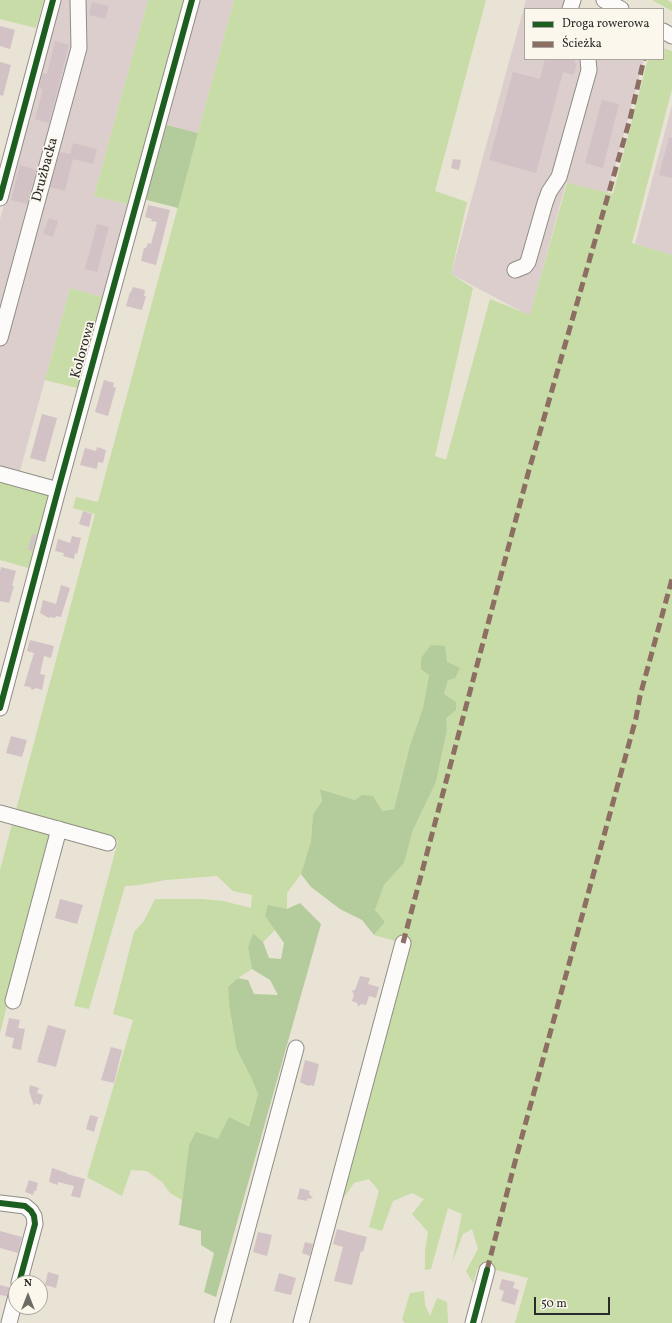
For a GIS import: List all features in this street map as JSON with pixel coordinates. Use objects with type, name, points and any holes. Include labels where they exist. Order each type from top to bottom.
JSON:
[{"type":"street","points":[[0,198],[53,0]]},
{"type":"street","name":"Drużbacka","points":[[0,338],[79,48],[78,0]]},
{"type":"street","name":"Kolorowa","points":[[0,708],[192,0]]},
{"type":"street","points":[[604,0],[619,8]]},
{"type":"street","points":[[515,270],[525,266],[528,262],[549,192],[559,177],[589,70],[588,60]]},
{"type":"street","points":[[0,474],[58,490]]},
{"type":"street","points":[[0,813],[108,843]]},
{"type":"street","points":[[13,1001],[59,829]]},
{"type":"street","points":[[301,1323],[403,943]]},
{"type":"street","points":[[222,1323],[296,1048]]},
{"type":"street","points":[[0,1203],[22,1205],[28,1208],[34,1216],[35,1224],[22,1275]]},
{"type":"street","points":[[473,1323],[488,1270]]},
{"type":"shaded area","points":[[59,0],[148,0],[94,196],[130,205],[105,298],[70,288],[20,471],[0,466],[0,219]]},
{"type":"shaded area","points":[[198,0],[234,0],[198,133],[163,124]]},
{"type":"shaded area","points":[[526,0],[565,0],[580,8],[524,8],[524,60],[644,60],[608,193],[566,183],[530,316],[451,274]]},
{"type":"shaded area","points":[[672,105],[672,255],[635,244]]},
{"type":"green space","points":[[0,0],[44,0],[36,28],[0,19]]},
{"type":"green space","points":[[148,0],[186,0],[130,205],[94,196]]},
{"type":"green space","points":[[234,0],[486,0],[435,191],[467,202],[451,274],[473,288],[435,456],[446,460],[490,299],[530,315],[567,183],[613,194],[648,60],[664,60],[664,48],[672,51],[672,89],[632,243],[672,255],[672,1323],[515,1323],[528,1278],[478,1267],[473,1283],[466,1271],[478,1249],[472,1229],[463,1234],[452,1263],[462,1214],[448,1208],[431,1269],[425,1270],[425,1251],[428,1232],[412,1214],[424,1199],[412,1193],[393,1201],[382,1231],[369,1227],[379,1191],[369,1179],[354,1183],[330,1217],[403,943],[374,935],[385,922],[375,910],[384,885],[404,863],[413,830],[436,782],[447,730],[445,718],[456,702],[444,694],[448,680],[429,675],[423,708],[410,745],[394,809],[382,811],[321,789],[322,801],[313,814],[311,841],[301,874],[287,893],[287,909],[265,916],[275,930],[263,942],[253,933],[248,947],[252,969],[228,987],[232,1024],[258,1094],[249,1127],[218,1139],[189,1145],[182,1200],[170,1193],[162,1182],[147,1171],[131,1170],[122,1196],[87,1177],[133,1020],[113,1014],[134,932],[144,921],[155,899],[202,899],[223,901],[251,908],[252,895],[233,891],[217,876],[166,880],[125,886],[89,1009],[74,1006],[118,841],[16,810],[95,514],[73,508],[76,497],[98,502]]},
{"type":"green space","points":[[652,0],[667,0],[672,3],[672,11]]},
{"type":"green space","points":[[163,124],[198,133],[178,208],[143,199]]},
{"type":"green space","points":[[70,288],[105,298],[81,389],[45,380]]},
{"type":"green space","points":[[0,481],[53,496],[32,569],[0,560]]},
{"type":"green space","points":[[431,645],[445,646],[447,662],[460,668],[455,678],[448,680],[444,694],[456,702],[456,710],[446,718],[447,730],[436,782],[413,830],[404,863],[384,885],[375,910],[385,922],[374,935],[362,920],[340,909],[311,887],[301,874],[311,841],[313,814],[322,801],[320,789],[355,800],[362,795],[373,796],[382,811],[394,809],[410,745],[423,708],[429,675],[421,669],[421,658]]},
{"type":"green space","points":[[12,824],[51,835],[0,1033],[0,870]]},
{"type":"green space","points":[[300,903],[321,924],[216,1297],[204,1292],[214,1253],[201,1245],[201,1231],[179,1225],[189,1145],[196,1132],[218,1139],[229,1117],[249,1127],[258,1094],[237,1050],[230,1011],[228,987],[238,978],[248,980],[254,994],[278,995],[270,980],[252,969],[248,947],[253,933],[263,942],[269,958],[281,959],[284,943],[265,916],[268,905],[287,909]]},
{"type":"green space","points":[[424,1291],[425,1305],[430,1316],[437,1298],[447,1302],[448,1323],[405,1323],[402,1320],[410,1293]]},
{"type":"building","points":[[92,2],[109,6],[105,19],[89,15]]},
{"type":"building","points":[[0,26],[15,30],[10,49],[0,46]]},
{"type":"building","points":[[55,41],[69,45],[49,123],[35,119],[43,89],[39,88],[43,73],[47,74]]},
{"type":"building","points":[[545,60],[575,60],[575,63],[577,63],[574,75],[563,72],[536,173],[489,160],[513,72],[540,79]]},
{"type":"building","points":[[0,62],[11,65],[3,96],[0,95]]},
{"type":"building","points":[[602,100],[619,104],[603,168],[585,163]]},
{"type":"building","points":[[669,137],[672,138],[672,178],[659,175]]},
{"type":"building","points":[[73,143],[97,149],[93,164],[73,159],[65,191],[50,187],[60,152],[70,154]]},
{"type":"building","points":[[453,159],[461,160],[459,170],[451,168]]},
{"type":"building","points":[[20,165],[36,170],[27,204],[11,200]]},
{"type":"building","points":[[148,205],[170,210],[156,265],[141,261],[144,248],[146,248],[148,243],[151,244],[157,222],[151,221],[152,219],[145,217]]},
{"type":"building","points":[[49,218],[58,221],[53,237],[43,234]]},
{"type":"building","points":[[97,224],[109,227],[97,272],[85,269]]},
{"type":"building","points":[[133,287],[145,290],[144,296],[146,296],[142,310],[126,306]]},
{"type":"building","points":[[104,380],[114,383],[113,387],[116,388],[108,416],[95,412]]},
{"type":"building","points":[[42,414],[57,418],[45,462],[30,458]]},
{"type":"building","points":[[97,447],[106,450],[103,463],[98,462],[97,469],[80,465],[85,448],[96,451]]},
{"type":"building","points":[[83,511],[92,514],[89,527],[79,524]]},
{"type":"building","points":[[32,534],[37,535],[32,551],[28,550]]},
{"type":"building","points":[[72,536],[81,538],[77,554],[75,553],[74,559],[63,556],[64,553],[55,551],[58,539],[70,543]]},
{"type":"building","points":[[1,567],[16,571],[12,586],[14,586],[9,603],[0,601]]},
{"type":"building","points":[[61,585],[70,588],[61,617],[56,616],[55,618],[49,618],[40,613],[43,600],[56,604]]},
{"type":"building","points":[[30,640],[54,646],[51,658],[44,656],[40,674],[45,675],[42,690],[36,688],[32,690],[30,687],[24,686],[34,653],[27,651]]},
{"type":"building","points":[[11,736],[27,740],[22,757],[6,753]]},
{"type":"building","points":[[60,899],[83,905],[77,924],[55,918]]},
{"type":"building","points":[[360,976],[370,978],[368,984],[379,987],[376,998],[369,996],[366,1005],[361,1004],[358,1007],[357,1003],[352,1001],[354,995],[352,991],[355,990]]},
{"type":"building","points":[[9,1018],[20,1020],[18,1028],[25,1029],[21,1050],[12,1048],[14,1038],[5,1036]]},
{"type":"building","points":[[48,1025],[66,1030],[56,1067],[37,1062]]},
{"type":"building","points":[[111,1047],[122,1050],[114,1083],[101,1080]]},
{"type":"building","points":[[305,1060],[319,1064],[314,1086],[308,1086],[300,1082]]},
{"type":"building","points":[[30,1085],[39,1088],[37,1093],[43,1095],[40,1105],[35,1103],[34,1106],[29,1091]]},
{"type":"building","points":[[90,1115],[98,1117],[94,1132],[86,1129]]},
{"type":"building","points":[[52,1168],[85,1179],[80,1198],[71,1196],[74,1186],[58,1182],[58,1185],[49,1182]]},
{"type":"building","points":[[29,1180],[38,1183],[36,1191],[34,1191],[33,1195],[25,1192]]},
{"type":"building","points":[[300,1188],[310,1191],[309,1194],[313,1198],[307,1199],[307,1201],[297,1199]]},
{"type":"building","points":[[337,1229],[367,1237],[363,1252],[361,1251],[352,1285],[334,1281],[343,1247],[333,1244]]},
{"type":"building","points":[[0,1231],[22,1237],[18,1253],[0,1248]]},
{"type":"building","points":[[258,1232],[272,1235],[267,1256],[253,1252]]},
{"type":"building","points":[[305,1242],[313,1244],[310,1256],[302,1253]]},
{"type":"building","points":[[48,1272],[59,1275],[56,1288],[48,1286]]},
{"type":"building","points":[[279,1273],[296,1278],[291,1295],[274,1291]]},
{"type":"building","points":[[502,1279],[515,1282],[513,1288],[519,1290],[515,1305],[501,1301],[504,1291],[499,1289]]},
{"type":"building","points":[[0,1285],[8,1287],[7,1296],[0,1295]]},
{"type":"marked path","points":[[403,943],[529,470],[630,119],[644,60]]},
{"type":"marked path","points":[[487,1270],[672,579]]},
{"type":"cycle path","points":[[0,198],[53,0]]},
{"type":"cycle path","points":[[0,708],[192,0]]},
{"type":"cycle path","points":[[0,1203],[25,1206],[34,1216],[35,1224],[21,1275]]},
{"type":"cycle path","points":[[473,1323],[487,1270]]}]
